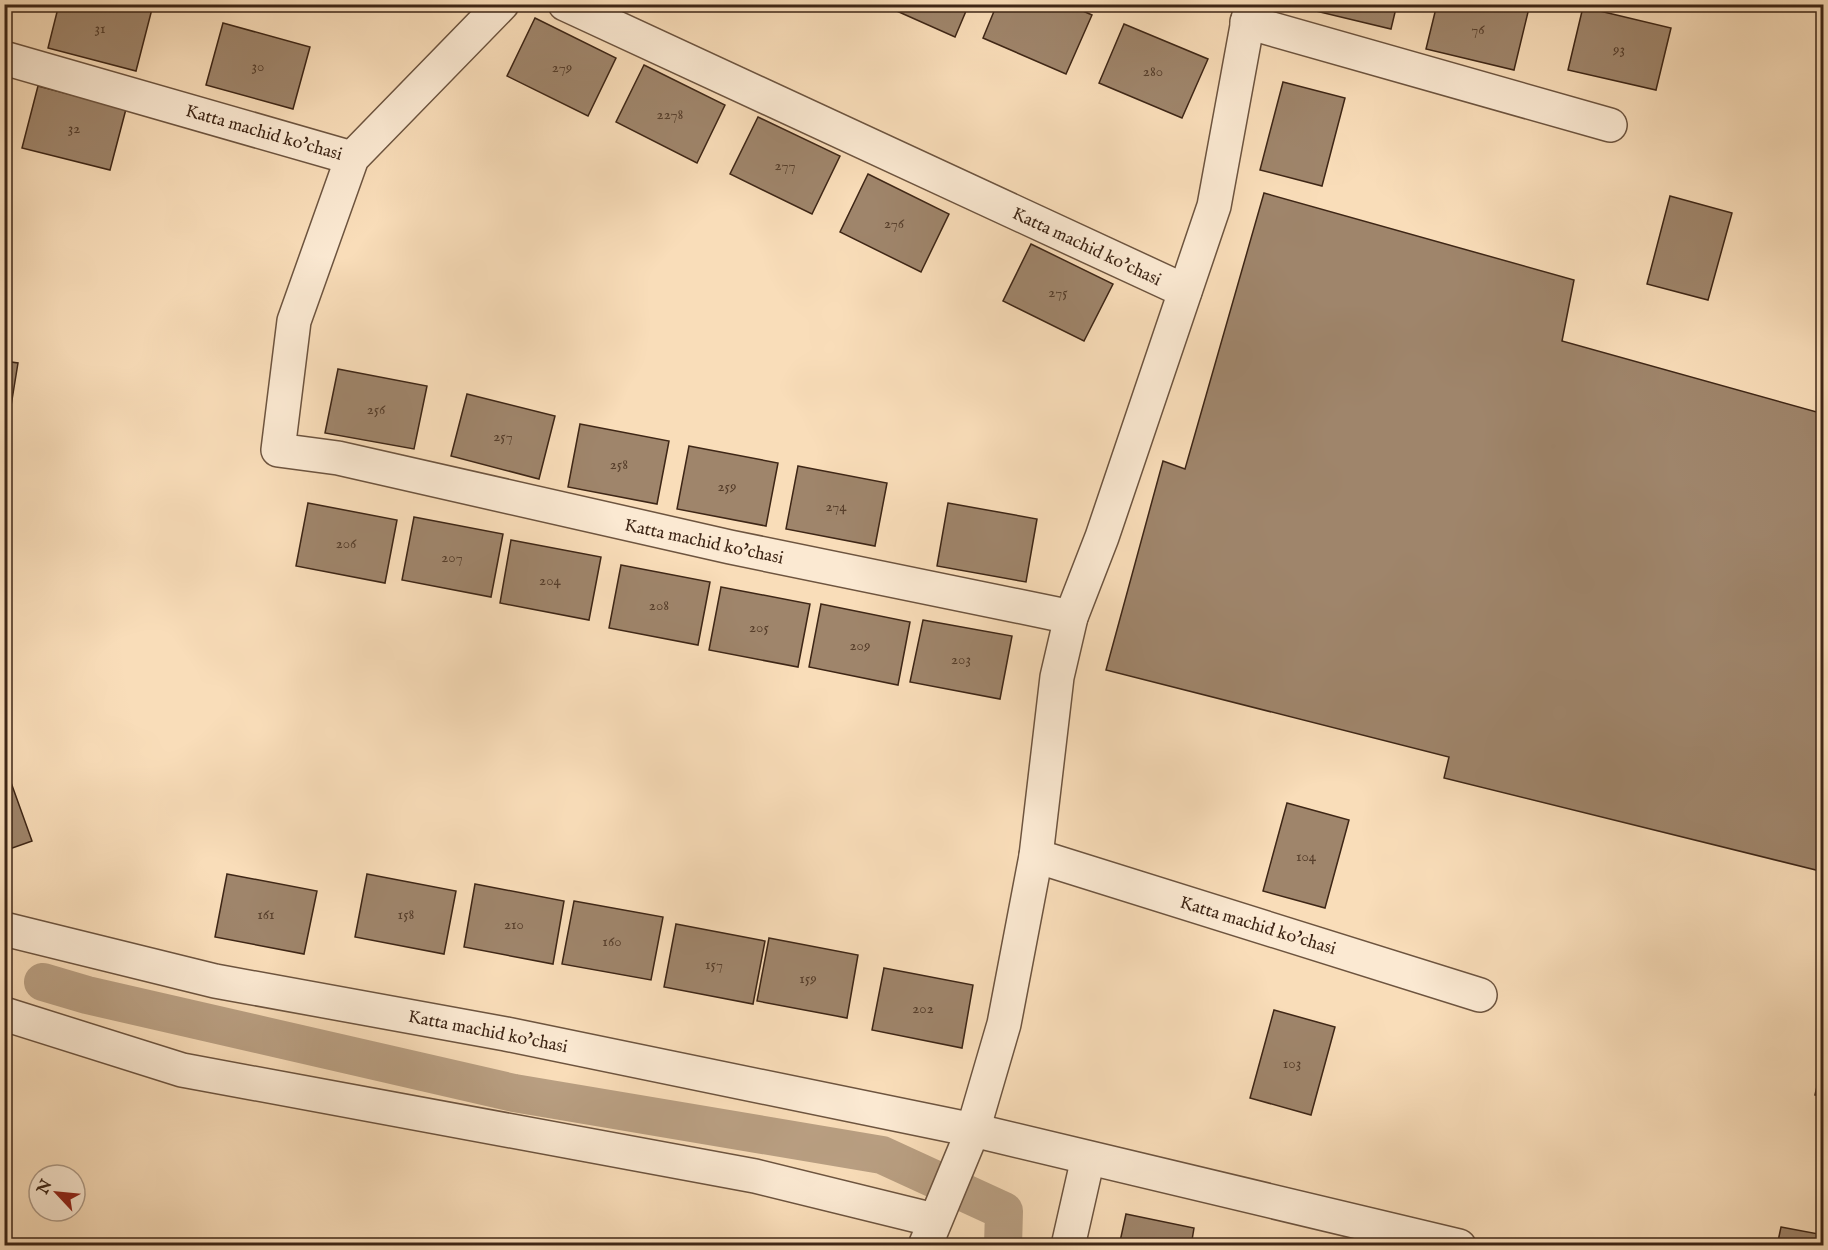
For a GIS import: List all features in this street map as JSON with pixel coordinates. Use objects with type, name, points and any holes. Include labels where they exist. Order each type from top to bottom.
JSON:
[{"type":"street","name":"Katta machid ko'chasi","points":[[502,4],[352,158],[294,321],[278,450],[338,458],[730,548],[1071,617]]},
{"type":"street","name":"Katta machid ko'chasi","points":[[564,4],[1185,291]]},
{"type":"street","name":"Katta machid ko'chasi","points":[[973,1130],[1004,1024],[1036,856],[1057,676],[1071,617],[1102,537],[1214,206],[1249,13],[1610,124]]},
{"type":"street","name":"Katta machid ko'chasi","points":[[4,58],[352,158]]},
{"type":"street","name":"Katta machid ko'chasi","points":[[1036,856],[1480,995]]},
{"type":"street","name":"Katta machid ko'chasi","points":[[4,928],[215,981],[506,1034],[973,1130],[1459,1245]]},
{"type":"street","points":[[4,1014],[182,1070],[755,1176],[929,1233],[973,1130]]},
{"type":"street","points":[[1068,1245],[1089,1158]]},
{"type":"building","points":[[59,4],[136,4],[152,9],[136,71],[48,48]]},
{"type":"building","points":[[881,4],[969,4],[955,37]]},
{"type":"building","points":[[997,4],[1067,4],[1092,15],[1066,74],[983,38]]},
{"type":"building","points":[[1303,4],[1397,4],[1391,29],[1303,8]]},
{"type":"building","points":[[1437,4],[1515,4],[1529,8],[1514,70],[1426,49]]},
{"type":"building","points":[[1583,7],[1671,28],[1656,90],[1568,70]]},
{"type":"building","points":[[535,18],[616,58],[588,116],[507,76]]},
{"type":"building","points":[[223,23],[310,47],[293,109],[206,85]]},
{"type":"building","points":[[1124,24],[1208,59],[1182,118],[1099,83]]},
{"type":"building","points":[[644,65],[725,105],[697,163],[616,122]]},
{"type":"building","points":[[1283,82],[1345,98],[1322,186],[1260,170]]},
{"type":"building","points":[[38,86],[126,109],[110,170],[22,148]]},
{"type":"building","points":[[758,117],[840,156],[812,214],[730,174]]},
{"type":"building","points":[[868,174],[949,214],[921,272],[840,232]]},
{"type":"building","points":[[1264,193],[1574,280],[1562,341],[1824,414],[1824,872],[1444,778],[1449,757],[1106,670],[1163,461],[1185,469]]},
{"type":"building","points":[[1670,196],[1732,213],[1708,300],[1647,284]]},
{"type":"building","points":[[1031,244],[1113,284],[1084,341],[1003,301]]},
{"type":"building","points":[[4,361],[18,363],[4,449]]},
{"type":"building","points":[[338,369],[427,386],[414,449],[325,433]]},
{"type":"building","points":[[467,394],[555,416],[539,479],[451,456]]},
{"type":"building","points":[[580,424],[669,441],[657,504],[568,487]]},
{"type":"building","points":[[689,446],[778,463],[766,526],[677,509]]},
{"type":"building","points":[[798,466],[887,483],[875,546],[786,529]]},
{"type":"building","points":[[308,503],[397,520],[385,583],[296,566]]},
{"type":"building","points":[[948,503],[1037,519],[1026,582],[937,566]]},
{"type":"building","points":[[414,517],[503,534],[491,597],[402,580]]},
{"type":"building","points":[[511,540],[601,557],[589,620],[500,603]]},
{"type":"building","points":[[621,565],[710,582],[698,645],[609,628]]},
{"type":"building","points":[[721,587],[810,604],[798,667],[709,650]]},
{"type":"building","points":[[821,604],[910,622],[898,685],[809,667]]},
{"type":"building","points":[[923,620],[1012,636],[1000,699],[910,682]]},
{"type":"building","points":[[4,763],[32,841],[4,851]]},
{"type":"building","points":[[1287,803],[1349,820],[1325,908],[1263,891]]},
{"type":"building","points":[[227,874],[317,891],[304,954],[215,937]]},
{"type":"building","points":[[367,874],[456,891],[444,954],[355,937]]},
{"type":"building","points":[[475,884],[564,901],[553,964],[464,947]]},
{"type":"building","points":[[574,901],[663,917],[651,980],[562,964]]},
{"type":"building","points":[[676,924],[765,941],[753,1004],[664,987]]},
{"type":"building","points":[[769,938],[858,955],[847,1018],[757,1001]]},
{"type":"building","points":[[884,968],[973,985],[962,1048],[872,1030]]},
{"type":"building","points":[[1274,1010],[1335,1027],[1311,1115],[1250,1098]]},
{"type":"building","points":[[1824,1057],[1824,1097],[1815,1095]]},
{"type":"building","points":[[1126,1214],[1194,1228],[1191,1246],[1119,1246]]},
{"type":"building","points":[[1781,1227],[1824,1235],[1824,1246],[1777,1246]]},
{"type":"waterway","points":[[43,982],[87,995],[514,1093],[882,1155],[1004,1211],[1003,1246]]}]
